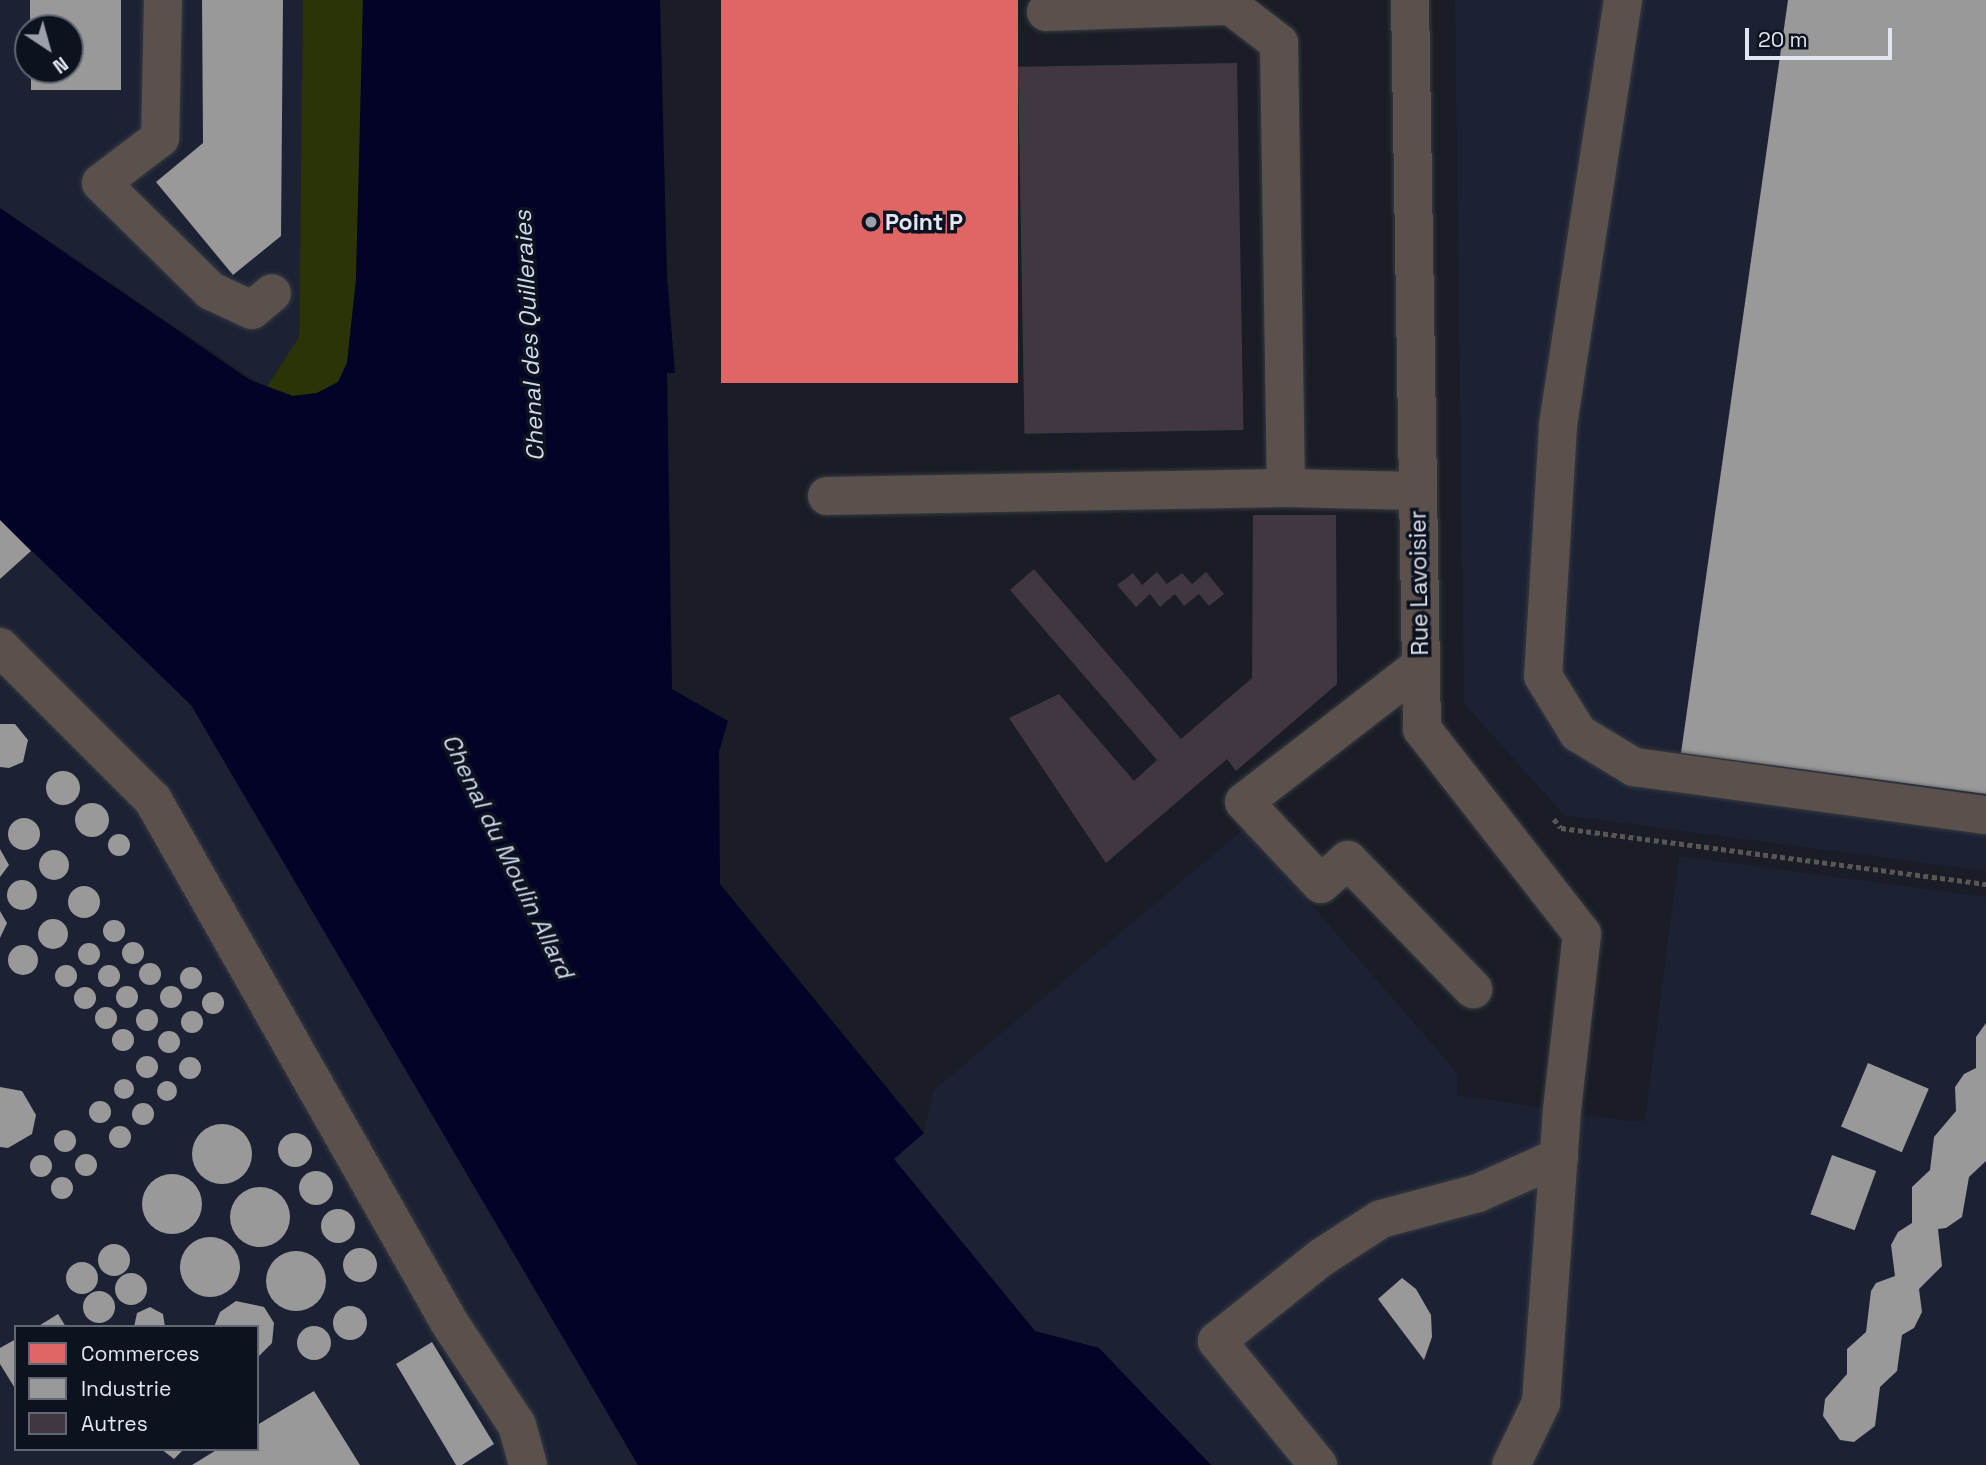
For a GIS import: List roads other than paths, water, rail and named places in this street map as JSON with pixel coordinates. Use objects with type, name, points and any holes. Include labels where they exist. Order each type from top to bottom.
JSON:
[{"type":"street","points":[[163,0],[160,138],[101,183],[211,290],[252,310],[272,293]]},
{"type":"street","name":"Rue Lavoisier","points":[[1410,0],[1422,729],[1582,933],[1562,1110],[1541,1403],[1511,1465]]},
{"type":"street","points":[[1623,0],[1559,426],[1543,676],[1578,733],[1634,767],[1986,815]]},
{"type":"street","points":[[1045,12],[1231,6],[1279,43],[1286,488]]},
{"type":"street","points":[[827,496],[1286,488],[1418,491]]},
{"type":"street","points":[[0,647],[153,800],[449,1322],[517,1425],[528,1465]]},
{"type":"street","points":[[1420,666],[1244,802],[1321,884],[1348,860],[1473,989]]},
{"type":"street","points":[[1318,1465],[1217,1341],[1322,1257],[1381,1219],[1478,1192],[1559,1157]]},
{"type":"water","points":[[363,0],[660,0],[667,276],[675,373],[667,373],[672,689],[728,721],[719,752],[720,884],[924,1133],[894,1159],[1035,1331],[1099,1348],[1211,1465],[638,1465],[191,705],[0,520],[0,208],[250,380],[293,396],[317,393],[338,382],[347,363],[356,280]]},
{"type":"place","name":"Point P","points":[[871,222]]},
{"type":"water label","name":"Chenal des Quilleraies","points":[[529,336]]},
{"type":"water label","name":"Chenal du Moulin Allard","points":[[508,856]]}]
